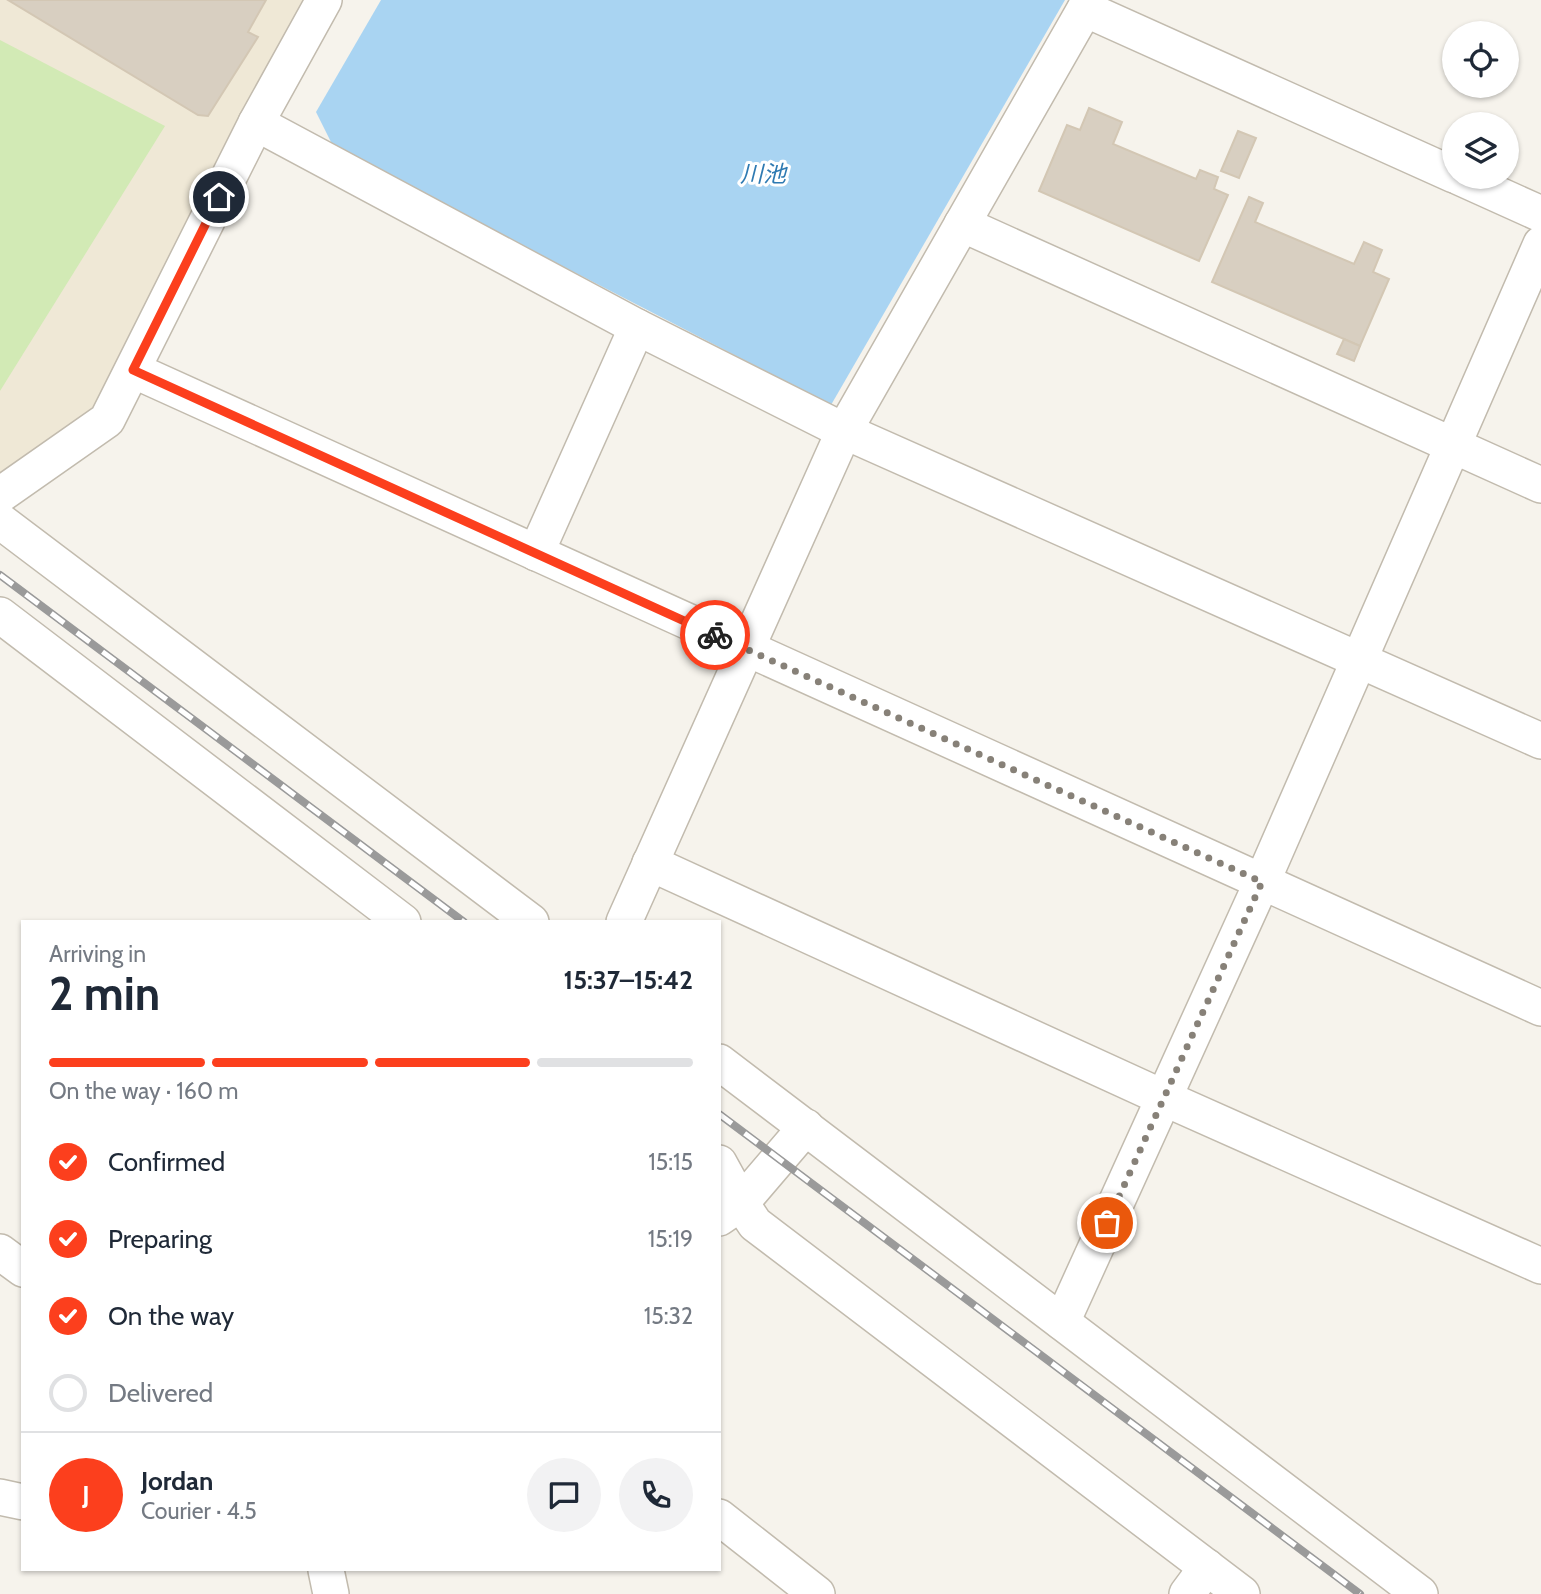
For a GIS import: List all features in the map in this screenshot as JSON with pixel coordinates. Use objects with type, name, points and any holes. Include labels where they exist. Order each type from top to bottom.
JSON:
[{"type":"street","points":[[0,495],[107,420],[256,123],[324,0]]},
{"type":"street","points":[[625,920],[844,431],[1087,5],[1442,169]]},
{"type":"street","points":[[256,123],[637,327],[844,431],[1541,741]]},
{"type":"street","points":[[1486,189],[1541,214]]},
{"type":"street","points":[[962,224],[1541,485]]},
{"type":"street","points":[[1062,1322],[1262,882],[1541,244]]},
{"type":"street","points":[[536,553],[637,327]]},
{"type":"street","points":[[133,370],[1541,1007]]},
{"type":"street","points":[[0,521],[528,920]]},
{"type":"street","points":[[0,615],[400,920]]},
{"type":"street","points":[[650,863],[1164,1098],[1541,1266]]},
{"type":"street","points":[[721,1063],[1420,1594]]},
{"type":"street","points":[[730,1211],[806,1127]]},
{"type":"street","points":[[721,1172],[730,1211],[755,1224],[1197,1581],[1242,1594]]},
{"type":"street","points":[[0,1252],[21,1268]]},
{"type":"street","points":[[0,1497],[21,1502]]},
{"type":"street","points":[[721,1519],[817,1594]]},
{"type":"street","points":[[326,1571],[331,1594]]},
{"type":"shaded area","points":[[0,0],[307,0],[96,410],[0,473]]},
{"type":"green space","points":[[0,40],[165,126],[0,391]]},
{"type":"water","name":"川池","points":[[381,0],[1065,0],[831,405],[334,148],[316,112]]},
{"type":"building","points":[[8,0],[266,0],[248,32],[258,37],[208,116],[198,115]]},
{"type":"building","points":[[1089,108],[1122,122],[1113,144],[1196,179],[1200,170],[1218,177],[1214,189],[1228,195],[1199,261],[1039,191],[1067,125],[1080,130]]},
{"type":"building","points":[[1238,131],[1256,138],[1239,178],[1221,171]]},
{"type":"building","points":[[1249,197],[1263,203],[1255,222],[1354,264],[1364,242],[1382,250],[1373,272],[1389,279],[1360,346],[1212,282]]},
{"type":"building","points":[[1344,339],[1360,346],[1354,361],[1337,354]]},
{"type":"railway","points":[[0,575],[461,920]]},
{"type":"railway","points":[[721,1115],[1360,1594]]},
{"type":"way so far","points":[[715,635],[1262,882],[1107,1223]]},
{"type":"route","points":[[219,197],[133,370],[715,635]]}]
